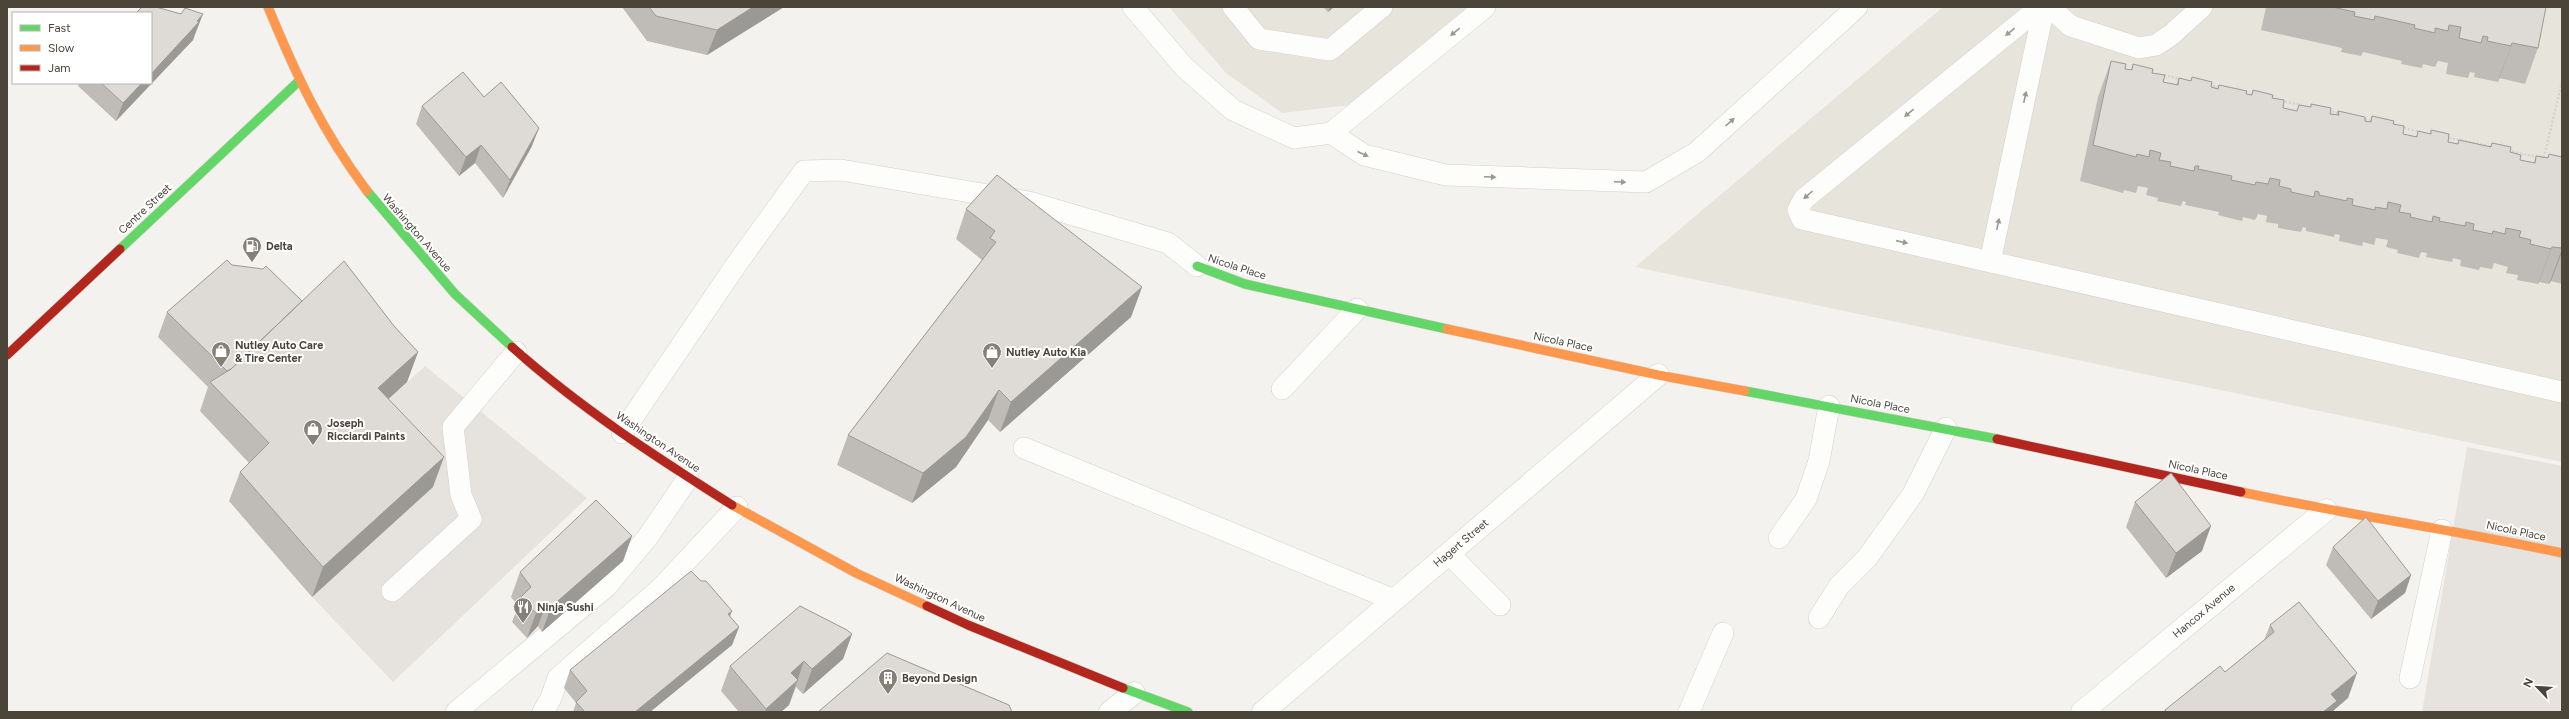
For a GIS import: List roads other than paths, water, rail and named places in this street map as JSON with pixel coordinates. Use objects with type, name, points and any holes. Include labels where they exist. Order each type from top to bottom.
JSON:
[{"type":"street","name":"Washington Avenue","points":[[268,7],[299,81],[336,146],[378,207],[445,284],[516,352],[622,433],[688,478],[857,573],[950,617],[1039,656],[1134,693],[1188,712]]},
{"type":"street","name":"Centre Street","points":[[7,355],[299,81]]},
{"type":"street","name":"Nicola Place","points":[[1197,266],[1245,284],[1658,375],[1946,428],[2326,510],[2562,553]]},
{"type":"street","name":"Hagert Street","points":[[1263,712],[1658,375]]},
{"type":"street","name":"Hancox Avenue","points":[[2082,712],[2326,510]]},
{"type":"street","points":[[1110,712],[1134,693]]},
{"type":"lane","points":[[1133,7],[1184,67],[1233,110],[1294,138],[1331,133],[1485,7]]},
{"type":"lane","points":[[1233,7],[1259,39],[1330,50],[1382,7]]},
{"type":"lane","points":[[1331,133],[1364,155],[1446,175],[1646,182],[1697,152],[1858,7]]},
{"type":"lane","points":[[2040,7],[1804,199],[1798,210],[1802,219],[2562,392]]},
{"type":"lane","points":[[1990,262],[2044,7]]},
{"type":"lane","points":[[2049,7],[2072,26],[2139,48],[2156,45],[2171,35],[2202,7]]},
{"type":"lane","points":[[622,433],[738,262],[804,172],[841,170],[1029,202],[1168,243],[1197,266]]},
{"type":"lane","points":[[1282,390],[1357,309]]},
{"type":"lane","points":[[392,591],[471,519],[461,495],[453,427],[516,352]]},
{"type":"lane","points":[[1779,538],[1806,499],[1819,461],[1829,406]]},
{"type":"lane","points":[[1819,618],[1838,586],[1867,558],[1913,494],[1946,428]]},
{"type":"lane","points":[[1024,448],[1394,600]]},
{"type":"lane","points":[[456,712],[606,587],[647,538],[688,478]]},
{"type":"lane","points":[[543,712],[551,698],[558,678],[660,589],[738,507]]},
{"type":"lane","points":[[2410,678],[2442,530]]},
{"type":"lane","points":[[1449,554],[1500,605]]},
{"type":"lane","points":[[1689,712],[1723,633]]},
{"type":"place","name":"Delta","points":[[252,263]]},
{"type":"place","name":"Nutley Auto Care & Tire Center","points":[[221,368]]},
{"type":"place","name":"Nutley Auto Kia","points":[[992,369]]},
{"type":"place","name":"Joseph Ricciardi Paints","points":[[313,446]]},
{"type":"place","name":"Ninja Sushi","points":[[523,624]]},
{"type":"place","name":"Beyond Design","points":[[888,695]]}]
